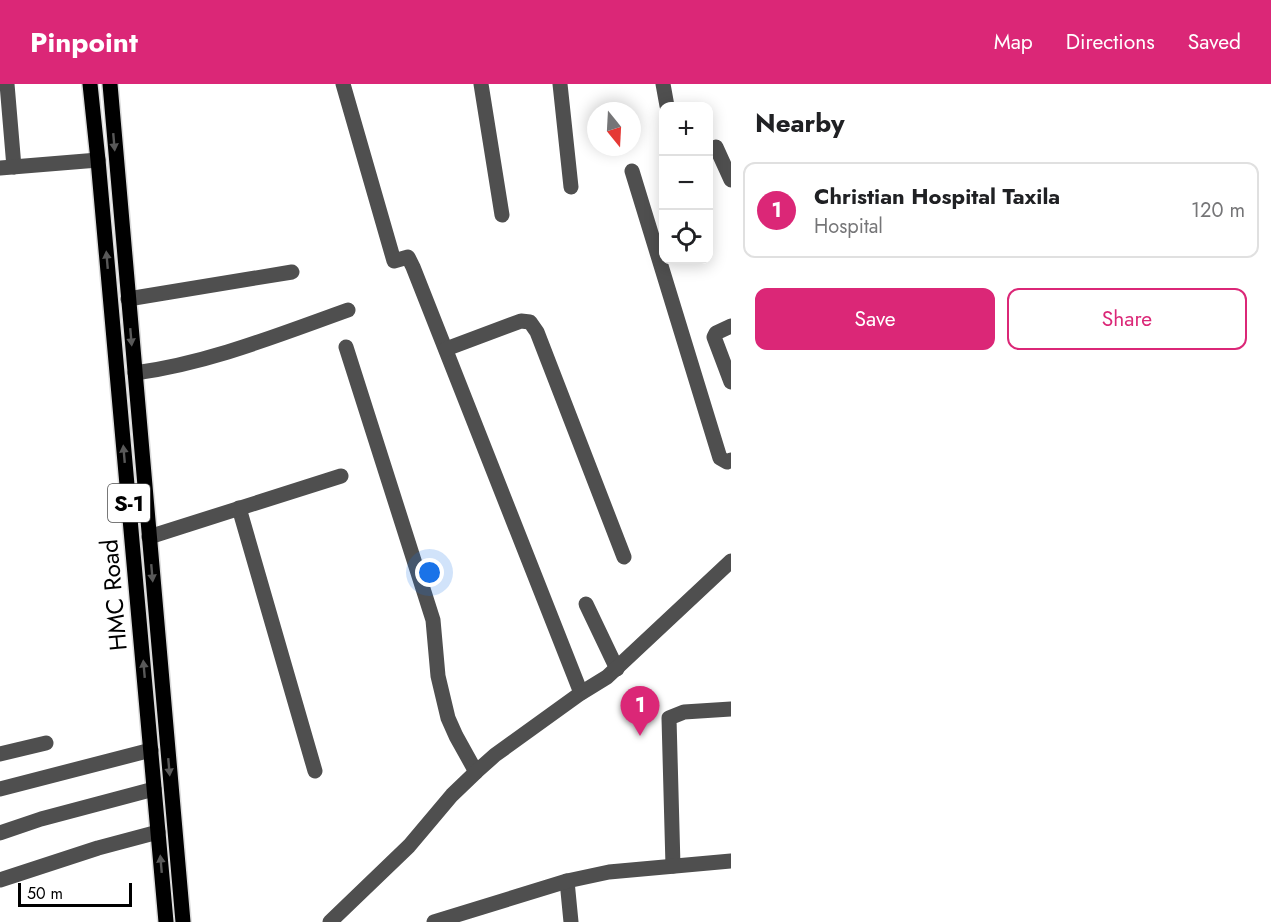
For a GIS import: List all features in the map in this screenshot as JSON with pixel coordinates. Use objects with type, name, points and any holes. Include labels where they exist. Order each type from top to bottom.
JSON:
[{"type":"main road","name":"HMC Road","points":[[90,84],[166,922]]},
{"type":"main road","name":"HMC Road","points":[[110,84],[183,922]]},
{"type":"street","points":[[7,84],[7,167],[98,160]]},
{"type":"street","points":[[343,84],[394,261],[408,257],[581,693]]},
{"type":"street","points":[[482,84],[502,215]]},
{"type":"street","points":[[560,84],[571,187]]},
{"type":"street","points":[[663,84],[666,102]]},
{"type":"street","points":[[716,147],[731,180]]},
{"type":"street","points":[[632,171],[720,458],[727,462],[731,460]]},
{"type":"street","points":[[128,299],[292,272]]},
{"type":"street","points":[[135,372],[157,370],[218,356],[348,310]]},
{"type":"street","points":[[446,349],[521,321],[530,322],[537,332],[624,557]]},
{"type":"street","points":[[731,326],[716,333],[714,337],[731,382]]},
{"type":"street","points":[[346,347],[433,620],[438,676],[448,718],[476,772]]},
{"type":"street","points":[[149,537],[341,476]]},
{"type":"street","points":[[239,508],[315,771]]},
{"type":"street","points":[[330,922],[409,846],[452,795],[476,772],[495,755],[581,693],[608,677],[731,561]]},
{"type":"street","points":[[586,604],[617,669]]},
{"type":"street","points":[[673,866],[669,718],[684,712],[731,709]]},
{"type":"street","points":[[0,754],[46,743]]},
{"type":"street","points":[[0,789],[151,750]]},
{"type":"street","points":[[0,833],[41,819],[154,789]]},
{"type":"street","points":[[0,880],[98,848],[158,832]]},
{"type":"street","points":[[434,922],[567,881],[609,872],[731,861]]},
{"type":"street","points":[[567,881],[572,922]]},
{"type":"place","name":"Christian Hospital Taxila","points":[[640,736]]}]
